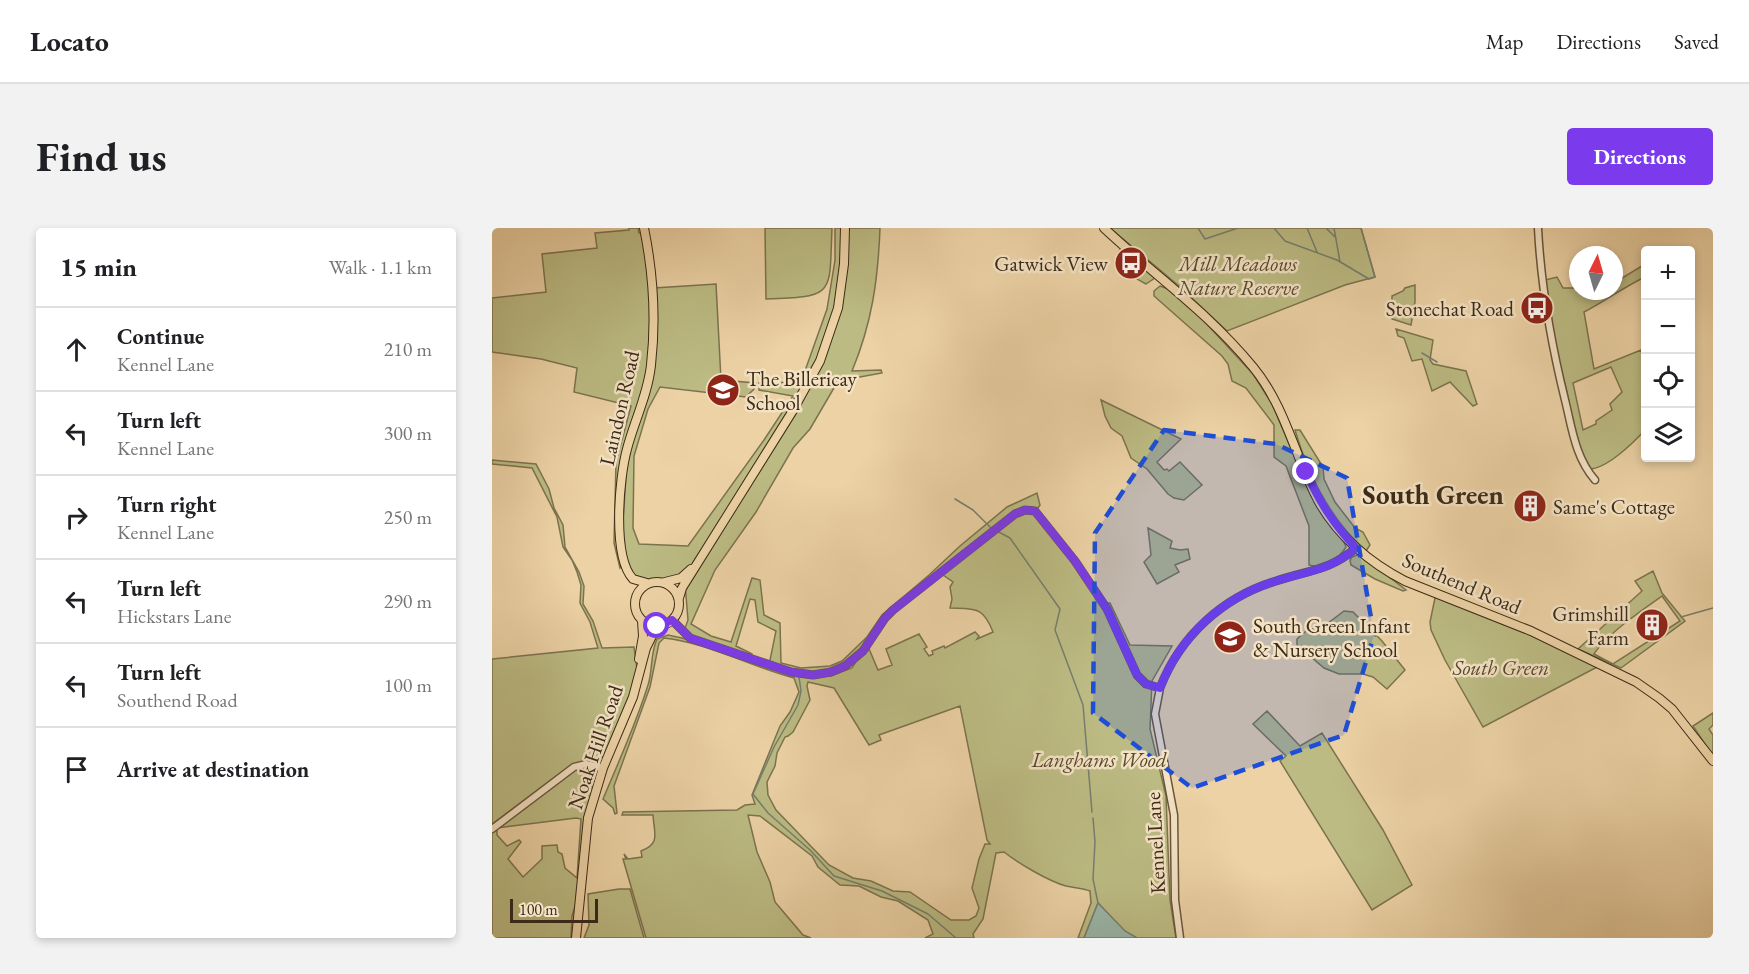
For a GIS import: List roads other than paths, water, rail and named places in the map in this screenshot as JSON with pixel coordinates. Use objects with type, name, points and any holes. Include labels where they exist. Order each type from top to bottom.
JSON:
[{"type":"main road","name":"Laindon Road","points":[[644,228],[652,291],[653,324],[650,369],[625,455],[620,521],[622,554],[626,567],[633,579],[647,584]]},
{"type":"main road","points":[[679,598],[673,588],[664,583],[647,584],[637,594],[634,603],[636,613],[642,621],[652,625],[663,625],[672,620],[679,609],[682,588],[792,412],[820,361],[838,308],[844,264],[845,228]]},
{"type":"main road","name":"Southend Road","points":[[1104,228],[1219,328],[1254,368],[1280,409],[1319,502],[1356,548],[1389,573],[1405,581],[1531,631],[1647,689],[1672,709],[1713,760]]},
{"type":"main road","points":[[664,583],[681,578],[699,562]]},
{"type":"main road","name":"Noak Hill Road","points":[[638,675],[643,636],[642,621]]},
{"type":"main road","name":"Noak Hill Road","points":[[576,938],[588,818],[603,768],[625,718],[652,636],[663,625]]},
{"type":"street","points":[[1539,228],[1545,301],[1556,364],[1579,457],[1595,480]]},
{"type":"street","points":[[672,620],[690,638],[791,672],[813,675],[831,672],[855,659],[885,618],[944,568],[1015,514],[1025,510],[1035,511],[1075,561],[1107,609],[1137,675],[1146,684],[1160,688]]},
{"type":"street","name":"Kennel Lane","points":[[1180,938],[1175,900],[1174,815],[1155,714],[1160,688],[1179,651],[1195,631],[1222,607],[1243,594],[1273,581],[1334,564],[1356,548]]},
{"type":"street","points":[[492,829],[574,767],[586,764],[603,768]]},
{"type":"waterway","points":[[1198,228],[1205,239],[1238,228]]},
{"type":"waterway","points":[[1274,228],[1285,241],[1337,260],[1369,279],[1375,277],[1361,228]]},
{"type":"waterway","points":[[1307,228],[1317,252]]},
{"type":"waterway","points":[[1326,228],[1336,238]]},
{"type":"waterway","points":[[1334,228],[1340,262]]},
{"type":"waterway","points":[[1422,353],[1437,362]]},
{"type":"waterway","points":[[955,499],[973,510],[993,530]]},
{"type":"waterway","points":[[997,531],[1010,538],[1060,609],[1055,630],[1083,705],[1092,812]]},
{"type":"waterway","points":[[1681,617],[1713,608]]},
{"type":"waterway","points":[[799,677],[801,691],[798,705],[774,747],[753,794],[768,813],[810,850],[834,876],[882,891],[928,914],[956,938]]},
{"type":"waterway","points":[[1093,818],[1095,842],[1093,879],[1098,903]]},
{"type":"place","name":"Gatwick View","points":[[1131,263]]},
{"type":"place","name":"Stonechat Road","points":[[1537,308]]},
{"type":"place","name":"The Billericay School","points":[[723,390]]},
{"type":"place","name":"Same's Cottage","points":[[1530,506]]},
{"type":"place","name":"Grimshill Farm","points":[[1652,625]]},
{"type":"place","name":"South Green Infant & Nursery School","points":[[1230,637]]},
{"type":"district","name":"South Green","points":[[1433,494]]},
{"type":"park label","name":"Mill Meadows Nature Reserve","points":[[1238,275]]},
{"type":"park label","name":"Langhams Wood","points":[[1099,759]]}]
